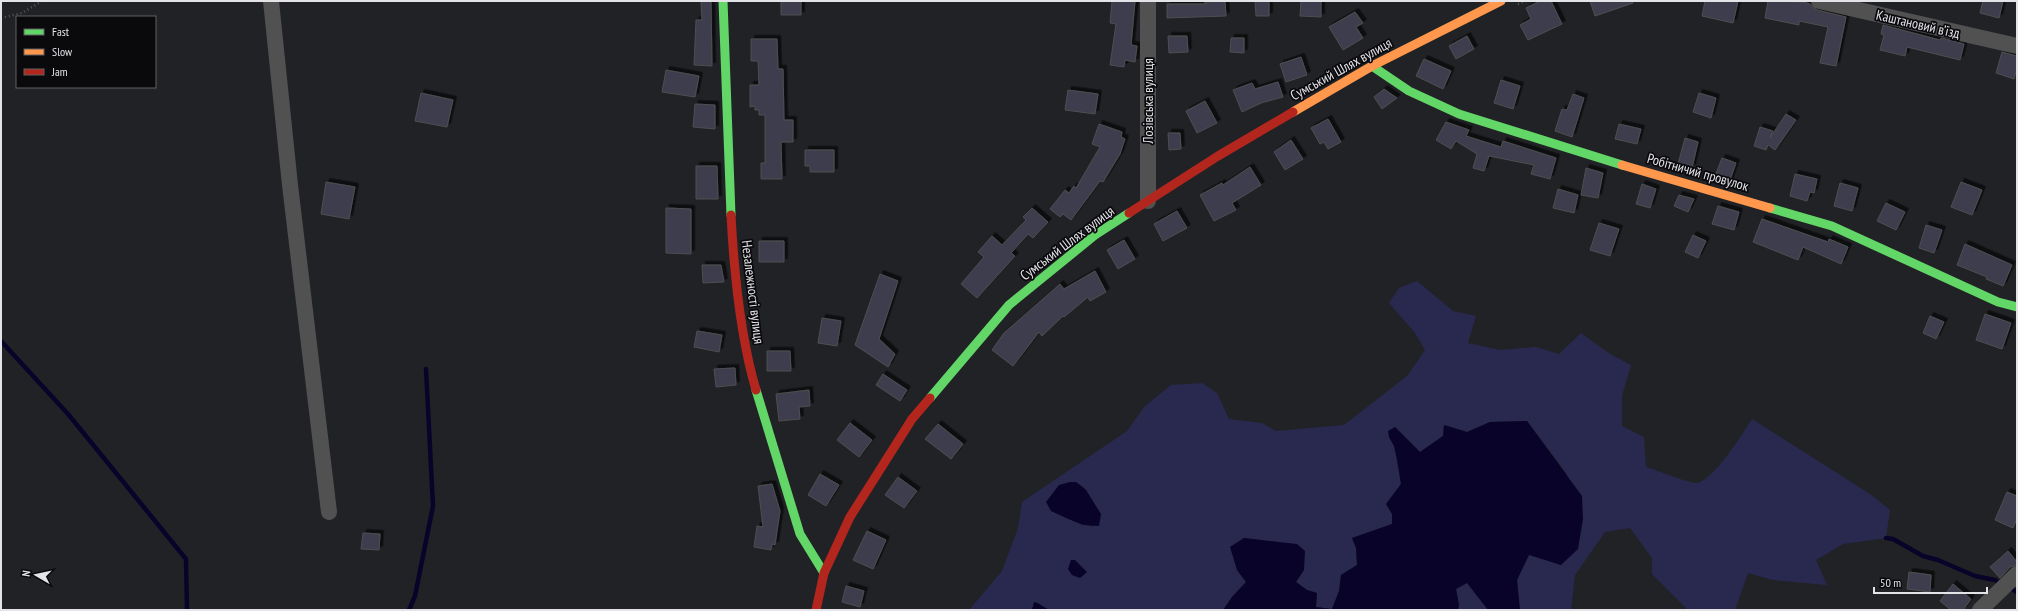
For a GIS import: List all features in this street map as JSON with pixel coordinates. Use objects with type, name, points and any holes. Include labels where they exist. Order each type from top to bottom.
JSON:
[{"type":"street","points":[[271,1],[290,185],[329,512]]},
{"type":"street","name":"Незалежності вулиця","points":[[723,1],[733,258],[749,366],[800,534],[824,573]]},
{"type":"street","name":"Лозівська вулиця","points":[[1148,1],[1148,201]]},
{"type":"street","name":"Сумський Шлях вулиця","points":[[816,610],[824,573],[850,517],[912,419],[1009,306],[1095,235],[1225,152],[1372,66],[1501,1]]},
{"type":"street","name":"Каштановий в’їзд","points":[[1819,1],[2017,46]]},
{"type":"street","name":"Робітничий провулок","points":[[1372,66],[1409,91],[1459,114],[1594,157],[1832,226],[1998,302],[2017,307]]},
{"type":"street","points":[[1980,610],[2017,574]]},
{"type":"path","points":[[1,18],[22,13],[42,1]]},
{"type":"path","points":[[1512,8],[1525,1]]},
{"type":"shaded area","points":[[1417,281],[1453,311],[1476,316],[1468,343],[1500,350],[1536,347],[1559,354],[1581,333],[1610,354],[1631,365],[1622,396],[1622,426],[1644,437],[1646,467],[1696,483],[1703,481],[1727,456],[1752,419],[1870,494],[1890,510],[1886,538],[1843,544],[1816,560],[1827,585],[1773,580],[1748,573],[1735,610],[1688,610],[1652,574],[1652,558],[1630,528],[1605,532],[1575,575],[1571,610],[1520,610],[1517,580],[1529,554],[1561,565],[1567,474],[1527,421],[1490,422],[1467,432],[1444,425],[1443,436],[1420,452],[1395,427],[1389,437],[1394,446],[1401,484],[1386,504],[1392,514],[1392,524],[1352,538],[1356,548],[1357,565],[1341,575],[1339,591],[1332,609],[1316,607],[1317,593],[1307,590],[1296,582],[1304,570],[1276,542],[1244,538],[1237,570],[1246,582],[1232,597],[1223,610],[1050,610],[1043,608],[1039,603],[1034,603],[1032,610],[969,610],[1002,571],[1018,528],[1022,502],[1127,431],[1145,406],[1171,385],[1202,383],[1217,393],[1229,419],[1262,423],[1276,431],[1344,425],[1407,376],[1425,350],[1415,333],[1389,303],[1399,288]],"holes":[[[1070,482],[1078,483],[1083,487],[1090,498],[1093,527],[1066,518]]]},
{"type":"shaded area","points":[[1527,421],[1582,496],[1583,519],[1578,549],[1561,565],[1529,555],[1517,580],[1520,610],[1488,610],[1467,583],[1456,589],[1459,605],[1458,610],[1223,610],[1232,597],[1246,582],[1237,570],[1230,547],[1244,538],[1297,544],[1305,551],[1304,570],[1296,582],[1307,590],[1317,593],[1316,607],[1332,609],[1339,591],[1341,575],[1357,565],[1356,548],[1352,538],[1392,524],[1392,514],[1386,504],[1401,484],[1394,446],[1389,437],[1388,431],[1395,427],[1420,452],[1443,436],[1444,425],[1467,432],[1490,422]]},
{"type":"shaded area","points":[[1076,482],[1086,490],[1101,514],[1099,526],[1083,525],[1051,511],[1046,502],[1059,485]]},
{"type":"shaded area","points":[[1071,560],[1075,560],[1087,572],[1080,578],[1072,575],[1068,569]]},
{"type":"shaded area","points":[[1467,583],[1488,610],[1458,610],[1459,605],[1456,589]]},
{"type":"shaded area","points":[[1034,602],[1038,603],[1050,610],[1032,610]]},
{"type":"building","points":[[701,1],[711,1],[712,66],[694,65],[696,20],[702,20]]},
{"type":"building","points":[[781,1],[801,1],[801,15],[781,15]]},
{"type":"building","points":[[1112,1],[1135,1],[1131,45],[1137,46],[1135,62],[1125,60],[1124,67],[1110,65],[1116,24],[1110,23]]},
{"type":"building","points":[[1205,1],[1225,1],[1226,16],[1167,18],[1167,4],[1205,4]]},
{"type":"building","points":[[1255,1],[1269,1],[1269,16],[1256,16]]},
{"type":"building","points":[[1301,1],[1321,1],[1321,17],[1300,16]]},
{"type":"building","points":[[1540,1],[1551,1],[1562,24],[1528,40],[1520,25],[1531,19],[1526,8]]},
{"type":"building","points":[[1590,1],[1632,1],[1633,3],[1595,16]]},
{"type":"building","points":[[1705,1],[1738,1],[1733,23],[1702,16]]},
{"type":"building","points":[[1768,1],[1803,2],[1810,4],[1817,10],[1846,17],[1836,66],[1820,63],[1828,27],[1799,21],[1799,25],[1765,18]]},
{"type":"building","points":[[1983,1],[2003,1],[1999,18],[1980,13]]},
{"type":"building","points":[[1355,12],[1363,23],[1356,27],[1363,38],[1343,50],[1329,27]]},
{"type":"building","points":[[1883,25],[1940,40],[1941,38],[1964,44],[1960,60],[1907,47],[1905,56],[1880,50],[1884,35],[1881,34]]},
{"type":"building","points":[[1168,36],[1187,36],[1188,52],[1169,53]]},
{"type":"building","points":[[1467,36],[1474,49],[1456,59],[1449,46]]},
{"type":"building","points":[[1231,38],[1244,38],[1244,53],[1230,52]]},
{"type":"building","points":[[751,39],[777,39],[778,69],[783,69],[784,120],[793,120],[793,142],[781,142],[782,179],[761,179],[761,163],[765,163],[765,115],[759,115],[759,110],[755,110],[755,106],[750,107],[750,85],[759,85],[758,61],[751,61]]},
{"type":"building","points":[[2002,52],[2017,56],[2017,68],[2014,79],[1996,73]]},
{"type":"building","points":[[1301,57],[1307,75],[1286,82],[1280,64]]},
{"type":"building","points":[[1424,59],[1451,71],[1443,89],[1416,76]]},
{"type":"building","points":[[666,70],[699,76],[695,97],[662,92]]},
{"type":"building","points":[[1501,80],[1520,86],[1513,109],[1494,103]]},
{"type":"building","points":[[1278,82],[1283,97],[1261,103],[1242,112],[1233,90],[1252,83],[1255,89]]},
{"type":"building","points":[[1384,89],[1397,98],[1382,109],[1374,97]]},
{"type":"building","points":[[1068,90],[1098,94],[1095,114],[1065,110]]},
{"type":"building","points":[[421,93],[453,100],[447,127],[415,121]]},
{"type":"building","points":[[1699,93],[1716,98],[1711,118],[1693,112]]},
{"type":"building","points":[[1573,94],[1584,98],[1572,137],[1555,131],[1562,109],[1567,110]]},
{"type":"building","points":[[1205,101],[1217,123],[1197,133],[1186,111]]},
{"type":"building","points":[[695,104],[715,105],[715,129],[693,127]]},
{"type":"building","points":[[1786,114],[1796,120],[1775,150],[1768,145],[1766,150],[1754,146],[1760,127],[1773,131],[1770,138]]},
{"type":"building","points":[[1328,119],[1341,142],[1328,149],[1324,142],[1320,144],[1311,128]]},
{"type":"building","points":[[1446,122],[1469,130],[1466,136],[1501,147],[1503,141],[1556,158],[1550,179],[1531,174],[1534,165],[1489,156],[1484,171],[1473,168],[1477,154],[1456,141],[1451,149],[1436,140]]},
{"type":"building","points":[[1099,124],[1122,132],[1121,137],[1125,139],[1120,154],[1103,182],[1100,181],[1071,220],[1063,214],[1060,217],[1050,209],[1065,190],[1069,193],[1074,186],[1076,188],[1100,147],[1092,144]]},
{"type":"building","points":[[1619,124],[1641,129],[1637,144],[1615,139]]},
{"type":"building","points":[[1168,133],[1180,133],[1181,149],[1169,150]]},
{"type":"building","points":[[1685,138],[1698,142],[1692,168],[1678,164]]},
{"type":"building","points":[[1291,140],[1303,159],[1285,170],[1274,152]]},
{"type":"building","points":[[805,150],[834,150],[834,172],[810,172],[810,166],[805,166]]},
{"type":"building","points":[[1722,158],[1736,163],[1729,183],[1714,179]]},
{"type":"building","points":[[696,166],[717,166],[718,199],[696,199]]},
{"type":"building","points":[[1250,167],[1261,185],[1232,203],[1236,210],[1214,221],[1200,195],[1222,183],[1223,185]]},
{"type":"building","points":[[1586,168],[1603,173],[1598,198],[1581,195]]},
{"type":"building","points":[[1795,174],[1817,179],[1814,193],[1810,192],[1807,201],[1790,196]]},
{"type":"building","points":[[326,182],[355,187],[349,219],[321,214]]},
{"type":"building","points":[[1961,182],[1982,190],[1972,215],[1951,207]]},
{"type":"building","points":[[1840,183],[1858,188],[1852,211],[1834,206]]},
{"type":"building","points":[[1642,184],[1656,189],[1650,208],[1636,204]]},
{"type":"building","points":[[1558,189],[1578,195],[1574,213],[1553,208]]},
{"type":"building","points":[[1679,195],[1694,199],[1688,212],[1674,206]]},
{"type":"building","points":[[1886,203],[1905,212],[1896,230],[1877,221]]},
{"type":"building","points":[[1718,206],[1739,212],[1734,230],[1712,224]]},
{"type":"building","points":[[666,208],[691,209],[691,254],[666,253]]},
{"type":"building","points":[[1032,208],[1048,222],[1033,238],[1028,234],[1011,253],[1015,256],[977,298],[961,284],[984,257],[978,252],[992,236],[1002,245],[1026,220],[1023,217]]},
{"type":"building","points":[[1177,211],[1187,228],[1163,241],[1154,224]]},
{"type":"building","points":[[1762,219],[1828,242],[1829,239],[1848,247],[1841,264],[1803,247],[1798,260],[1753,242]]},
{"type":"building","points":[[1599,223],[1619,229],[1610,256],[1590,250]]},
{"type":"building","points":[[1926,225],[1942,230],[1934,253],[1919,248]]},
{"type":"building","points":[[1693,235],[1706,241],[1698,258],[1685,252]]},
{"type":"building","points":[[1124,240],[1135,259],[1118,269],[1107,250]]},
{"type":"building","points":[[759,241],[784,241],[784,262],[759,262]]},
{"type":"building","points":[[1965,244],[2012,265],[2003,286],[1986,279],[1987,277],[1957,265]]},
{"type":"building","points":[[702,265],[721,265],[724,282],[703,283]]},
{"type":"building","points":[[1095,271],[1106,292],[1090,301],[1088,297],[1064,317],[1063,316],[1042,336],[1039,332],[1013,366],[992,350],[1004,333],[1060,284],[1064,289]]},
{"type":"building","points":[[880,274],[898,281],[879,339],[895,354],[888,367],[855,345]]},
{"type":"building","points":[[1985,314],[2011,323],[2002,349],[1976,340]]},
{"type":"building","points":[[1930,316],[1944,322],[1936,339],[1923,333]]},
{"type":"building","points":[[822,318],[841,321],[837,346],[818,343]]},
{"type":"building","points":[[697,331],[722,335],[719,352],[694,347]]},
{"type":"building","points":[[767,351],[790,351],[791,371],[767,371]]},
{"type":"building","points":[[735,368],[736,385],[716,387],[714,369]]},
{"type":"building","points":[[883,374],[907,390],[900,401],[876,385]]},
{"type":"building","points":[[809,390],[810,406],[799,407],[800,419],[779,421],[776,394]]},
{"type":"building","points":[[850,423],[872,440],[859,457],[837,440]]},
{"type":"building","points":[[938,424],[963,444],[951,459],[925,439]]},
{"type":"building","points":[[820,474],[839,485],[826,506],[808,495]]},
{"type":"building","points":[[898,477],[917,491],[904,508],[885,495]]},
{"type":"building","points":[[772,484],[780,511],[775,545],[772,544],[771,550],[754,547],[757,526],[763,527],[758,486]]},
{"type":"building","points":[[2007,492],[2017,496],[2017,519],[2013,528],[1995,520]]},
{"type":"building","points":[[867,531],[886,540],[873,569],[853,560]]},
{"type":"building","points":[[363,533],[380,534],[379,550],[361,549]]},
{"type":"building","points":[[2008,551],[2017,562],[2017,565],[2010,567],[2000,578],[1990,567]]},
{"type":"building","points":[[1909,572],[1931,575],[1930,592],[1907,589]]},
{"type":"building","points":[[1953,584],[1971,599],[1963,610],[1951,610],[1940,601]]},
{"type":"building","points":[[846,586],[864,591],[860,607],[842,602]]},
{"type":"waterway","points":[[1,341],[68,414],[186,559],[187,610]]},
{"type":"waterway","points":[[409,610],[415,596],[433,506],[426,369]]},
{"type":"waterway","points":[[1886,538],[1893,539],[1923,556],[1938,560],[1975,576],[1995,580],[2002,584]]},
{"type":"waterway","points":[[2009,587],[2017,592]]},
{"type":"traffic: fast","points":[[723,1],[731,215]]},
{"type":"traffic: fast","points":[[1372,66],[1409,91],[1459,114],[1622,165]]},
{"type":"traffic: fast","points":[[1770,208],[1832,226],[1998,302],[2017,307]]},
{"type":"traffic: fast","points":[[930,398],[1009,305],[1095,235],[1129,213]]},
{"type":"traffic: fast","points":[[756,390],[800,534],[824,573]]},
{"type":"traffic: slow","points":[[1293,112],[1372,66],[1501,1]]},
{"type":"traffic: slow","points":[[1622,165],[1770,208]]},
{"type":"traffic: jam","points":[[1129,213],[1218,156],[1293,112]]},
{"type":"traffic: jam","points":[[731,215],[734,259],[742,326],[750,369],[756,390]]},
{"type":"traffic: jam","points":[[816,610],[824,573],[850,517],[912,419],[930,398]]}]
